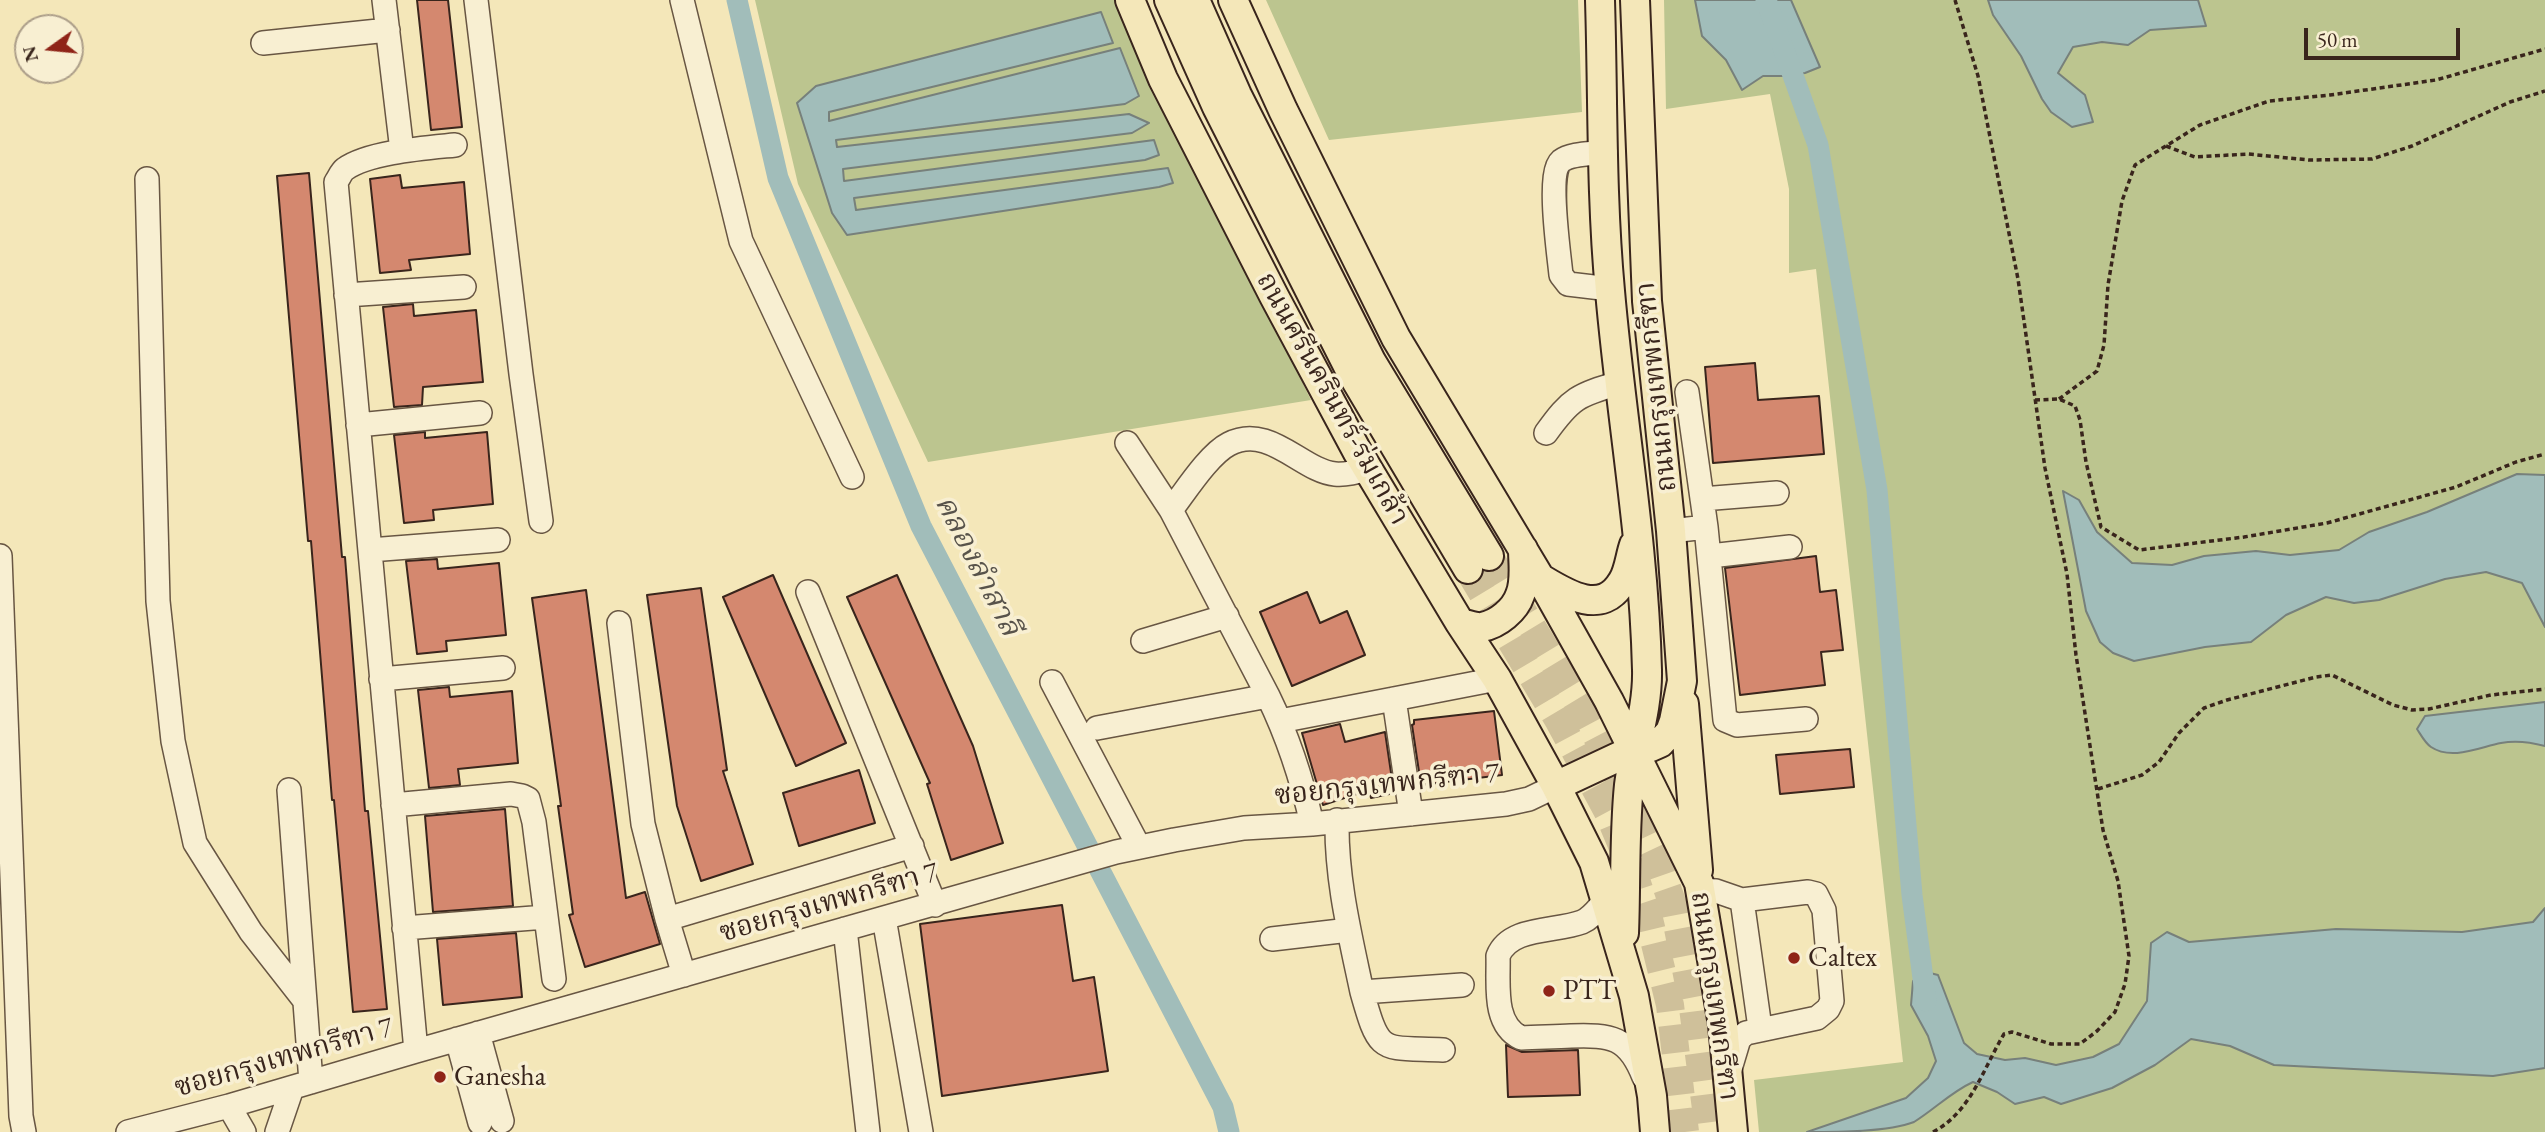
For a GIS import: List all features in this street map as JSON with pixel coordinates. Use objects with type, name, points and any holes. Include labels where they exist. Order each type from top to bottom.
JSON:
[{"type":"main road","name":"ถนนศรีนครินทร์-ร่มเกล้า","points":[[1130,0],[1163,79],[1274,296],[1368,469],[1460,623],[1497,679],[1556,786]]},
{"type":"main road","name":"ถนนศรีนครินทร์-ร่มเกล้า","points":[[1169,0],[1217,107],[1351,372],[1478,562],[1371,361],[1237,95],[1195,0]]},
{"type":"main road","points":[[1233,0],[1283,110],[1396,338],[1540,578],[1635,749],[1625,824],[1624,960]]},
{"type":"main road","name":"ถนนกรุงเทพกรีฑา","points":[[1600,0],[1609,289],[1646,613],[1647,675],[1644,708],[1635,749],[1699,886],[1723,1025],[1733,1132]]},
{"type":"main road","name":"ถนนกรุงเทพกรีฑา","points":[[1556,786],[1635,749],[1660,743],[1670,732],[1682,681],[1671,531],[1647,302],[1635,0]]},
{"type":"main road","points":[[1603,99],[1638,96]]},
{"type":"main road","points":[[1540,578],[1584,601],[1606,598],[1623,582],[1638,531]]},
{"type":"main road","points":[[1460,623],[1483,627],[1506,616],[1520,595],[1523,549]]},
{"type":"main road","points":[[1682,681],[1699,886]]},
{"type":"main road","points":[[1556,786],[1594,862],[1624,960],[1634,996],[1652,1096],[1655,1132]]},
{"type":"street","points":[[384,0],[402,151]]},
{"type":"street","points":[[476,0],[541,521]]},
{"type":"street","points":[[682,0],[741,241],[852,477]]},
{"type":"street","points":[[263,43],[388,30]]},
{"type":"street","points":[[416,1051],[336,183],[343,170],[357,163],[402,151],[455,145]]},
{"type":"street","points":[[1605,152],[1566,158],[1560,162],[1553,179],[1561,275],[1568,284],[1609,289]]},
{"type":"street","points":[[147,179],[158,601],[173,741],[195,843],[251,932],[305,1001]]},
{"type":"street","points":[[346,295],[464,287]]},
{"type":"street","points":[[1546,433],[1565,407],[1584,393],[1619,383]]},
{"type":"street","points":[[1687,392],[1710,556],[1723,714],[1726,720],[1737,725],[1806,719]]},
{"type":"street","points":[[358,425],[481,413]]},
{"type":"street","points":[[1171,510],[1206,465],[1228,444],[1244,440],[1263,441],[1277,446],[1335,474],[1368,469]]},
{"type":"street","points":[[1127,443],[1171,510],[1268,696],[1280,721],[1304,789],[1312,824]]},
{"type":"street","points":[[1702,499],[1777,493]]},
{"type":"street","points":[[1671,531],[1706,527]]},
{"type":"street","points":[[370,550],[498,540]]},
{"type":"street","points":[[1710,556],[1790,547]]},
{"type":"street","points":[[0,556],[21,1116],[24,1132]]},
{"type":"street","points":[[808,592],[935,905]]},
{"type":"street","points":[[1143,641],[1227,616]]},
{"type":"street","points":[[619,624],[643,824],[684,975]]},
{"type":"street","points":[[381,679],[503,668]]},
{"type":"street","points":[[1280,721],[1497,679]]},
{"type":"street","points":[[1052,682],[1139,847]]},
{"type":"street","points":[[1097,728],[1268,696]]},
{"type":"street","points":[[1394,699],[1411,814]]},
{"type":"street","name":"ซอยกรุงเทพกรีฑา 7","points":[[128,1132],[229,1107],[468,1036],[1116,852],[1244,828],[1312,824],[1506,804],[1529,799],[1556,786]]},
{"type":"street","points":[[276,1132],[302,1085],[305,1001],[289,790]]},
{"type":"street","points":[[393,805],[511,794],[528,799],[534,822],[554,979]]},
{"type":"street","points":[[1336,820],[1336,858],[1362,992],[1373,1029],[1381,1043],[1392,1048],[1443,1050]]},
{"type":"street","points":[[667,919],[912,846]]},
{"type":"street","points":[[1699,886],[1742,900],[1808,892],[1816,894],[1824,910],[1833,993],[1828,1009],[1817,1018],[1746,1033],[1739,1039],[1728,1077]]},
{"type":"street","points":[[1606,900],[1584,921],[1517,937],[1501,950],[1498,956],[1501,1014],[1505,1025],[1521,1038],[1603,1035],[1617,1041],[1632,1054],[1652,1096]]},
{"type":"street","points":[[1742,900],[1760,1028]]},
{"type":"street","points":[[404,928],[546,917]]},
{"type":"street","points":[[884,918],[921,1132]]},
{"type":"street","points":[[845,929],[869,1132]]},
{"type":"street","points":[[1272,939],[1349,930]]},
{"type":"street","points":[[1362,992],[1462,985]]},
{"type":"street","points":[[468,1036],[492,1127]]},
{"type":"street","points":[[229,1107],[244,1132]]},
{"type":"path","points":[[1933,1132],[1949,1124],[1963,1109],[2004,1034],[2012,1032],[2051,1044],[2080,1044],[2097,1031],[2115,1012],[2125,984],[2129,956],[2118,881],[2103,830],[2076,655],[2067,574],[2045,468],[2018,279],[1978,76],[1955,0]]},
{"type":"path","points":[[2059,399],[2096,371],[2104,345],[2108,285],[2122,201],[2135,165],[2200,125],[2269,101],[2436,80],[2545,49]]},
{"type":"path","points":[[2166,146],[2195,157],[2248,154],[2309,160],[2372,159],[2412,146],[2510,102],[2545,91]]},
{"type":"path","points":[[2035,400],[2059,399],[2075,406],[2101,527],[2139,550],[2327,523],[2456,487],[2516,462],[2545,454]]},
{"type":"path","points":[[2098,789],[2142,775],[2159,762],[2179,733],[2204,708],[2316,677],[2332,676],[2393,705],[2412,710],[2429,709],[2491,695],[2545,690]]},
{"type":"green space","points":[[755,0],[1114,0],[1311,400],[928,462],[798,184]]},
{"type":"green space","points":[[1266,0],[1578,0],[1582,112],[1329,140]]},
{"type":"green space","points":[[1664,0],[2545,0],[2545,1132],[1759,1132],[1754,1080],[1903,1062],[1816,269],[1789,273],[1789,189],[1770,94],[1666,109]]},
{"type":"water","points":[[1695,0],[1791,0],[1820,67],[1805,73],[1763,76],[1742,90],[1726,60],[1702,36]]},
{"type":"water","points":[[1988,0],[2198,0],[2206,26],[2150,30],[2128,45],[2102,42],[2073,47],[2058,73],[2085,95],[2093,122],[2072,127],[2051,112],[2042,99],[2021,56],[1993,15]]},
{"type":"water","points":[[1101,12],[1113,43],[829,112],[829,121],[1120,48],[1139,96],[1125,104],[836,140],[837,147],[1129,114],[1149,123],[1132,133],[843,169],[844,181],[1154,140],[1159,155],[1145,160],[854,198],[856,210],[1168,168],[1173,183],[847,235],[832,213],[797,103],[816,86]]},
{"type":"water","points":[[2517,474],[2545,475],[2545,627],[2522,583],[2486,572],[2445,579],[2379,600],[2354,603],[2326,597],[2286,615],[2251,642],[2205,647],[2134,661],[2113,653],[2100,642],[2086,611],[2063,491],[2079,500],[2097,532],[2132,563],[2172,565],[2204,556],[2256,551],[2290,555],[2339,550],[2369,532],[2427,512]]},
{"type":"water","points":[[2545,702],[2545,746],[2513,742],[2448,753],[2431,747],[2417,729],[2425,716]]},
{"type":"water","points":[[2545,908],[2545,1068],[2493,1076],[2274,1065],[2230,1046],[2191,1039],[2155,1065],[2112,1088],[2061,1104],[2044,1097],[2015,1104],[1997,1092],[1973,1082],[1914,1122],[1862,1131],[1807,1132],[1906,1098],[1928,1078],[1936,1061],[1928,1036],[1911,1005],[1913,981],[1926,972],[1938,975],[1964,1043],[1977,1054],[2005,1060],[2025,1058],[2056,1065],[2093,1057],[2119,1044],[2147,1001],[2151,943],[2167,932],[2189,942],[2336,929],[2462,932],[2533,922]]},
{"type":"building","points":[[417,0],[448,0],[462,127],[431,130]]},
{"type":"building","points":[[309,173],[342,557],[345,557],[365,811],[368,811],[387,1009],[353,1012],[311,541],[308,541],[277,176]]},
{"type":"building","points":[[400,175],[402,188],[464,182],[470,254],[409,260],[411,270],[380,273],[370,179]]},
{"type":"building","points":[[413,304],[414,316],[476,310],[483,382],[423,387],[422,405],[394,407],[383,307]]},
{"type":"building","points":[[1755,363],[1758,400],[1819,396],[1824,454],[1713,463],[1705,367]]},
{"type":"building","points":[[425,432],[425,438],[487,432],[493,504],[433,510],[434,520],[404,523],[394,435]]},
{"type":"building","points":[[1816,556],[1820,592],[1836,590],[1843,650],[1821,652],[1825,685],[1740,695],[1725,568]]},
{"type":"building","points":[[437,559],[438,569],[499,563],[506,635],[446,641],[447,651],[417,654],[406,561]]},
{"type":"building","points":[[773,575],[846,743],[796,766],[723,597]]},
{"type":"building","points":[[897,575],[973,746],[1003,843],[951,860],[927,784],[930,783],[847,597]]},
{"type":"building","points":[[701,588],[727,770],[723,771],[753,864],[701,881],[677,806],[647,595]]},
{"type":"building","points":[[586,590],[626,898],[645,892],[660,944],[585,967],[569,915],[573,914],[558,806],[561,806],[532,598]]},
{"type":"building","points":[[1307,592],[1320,623],[1347,611],[1365,655],[1292,686],[1260,612]]},
{"type":"building","points":[[449,687],[450,697],[512,691],[518,763],[458,769],[460,785],[429,788],[418,690]]},
{"type":"building","points":[[1494,711],[1502,775],[1421,785],[1412,725],[1414,720]]},
{"type":"building","points":[[1340,724],[1345,742],[1385,732],[1394,793],[1371,798],[1369,790],[1323,805],[1302,733]]},
{"type":"building","points":[[1850,749],[1854,787],[1780,794],[1776,755]]},
{"type":"building","points":[[859,770],[875,823],[799,846],[783,793]]},
{"type":"building","points":[[505,809],[513,906],[433,912],[425,816]]},
{"type":"building","points":[[1062,905],[1073,981],[1094,977],[1108,1071],[942,1096],[920,924]]},
{"type":"building","points":[[516,933],[522,997],[443,1005],[437,939]]},
{"type":"building","points":[[1506,1045],[1522,1052],[1578,1050],[1580,1095],[1508,1097]]},
{"type":"waterway","name":"คลองลำสาลี","points":[[737,0],[778,178],[921,526],[1223,1107],[1229,1132]]},
{"type":"waterway","points":[[1766,0],[1818,145],[1877,490],[1912,895],[1926,1001]]},
{"type":"tunnel","points":[[1489,556],[1586,716],[1655,853],[1674,908],[1692,1000],[1709,1132]]},
{"type":"tunnel","points":[[1468,569],[1559,721],[1608,812],[1634,874],[1649,919],[1670,1005],[1685,1132]]},
{"type":"place","name":"Caltex","points":[[1794,958]]},
{"type":"place","name":"PTT","points":[[1549,991]]},
{"type":"place","name":"Ganesha","points":[[440,1077]]}]
